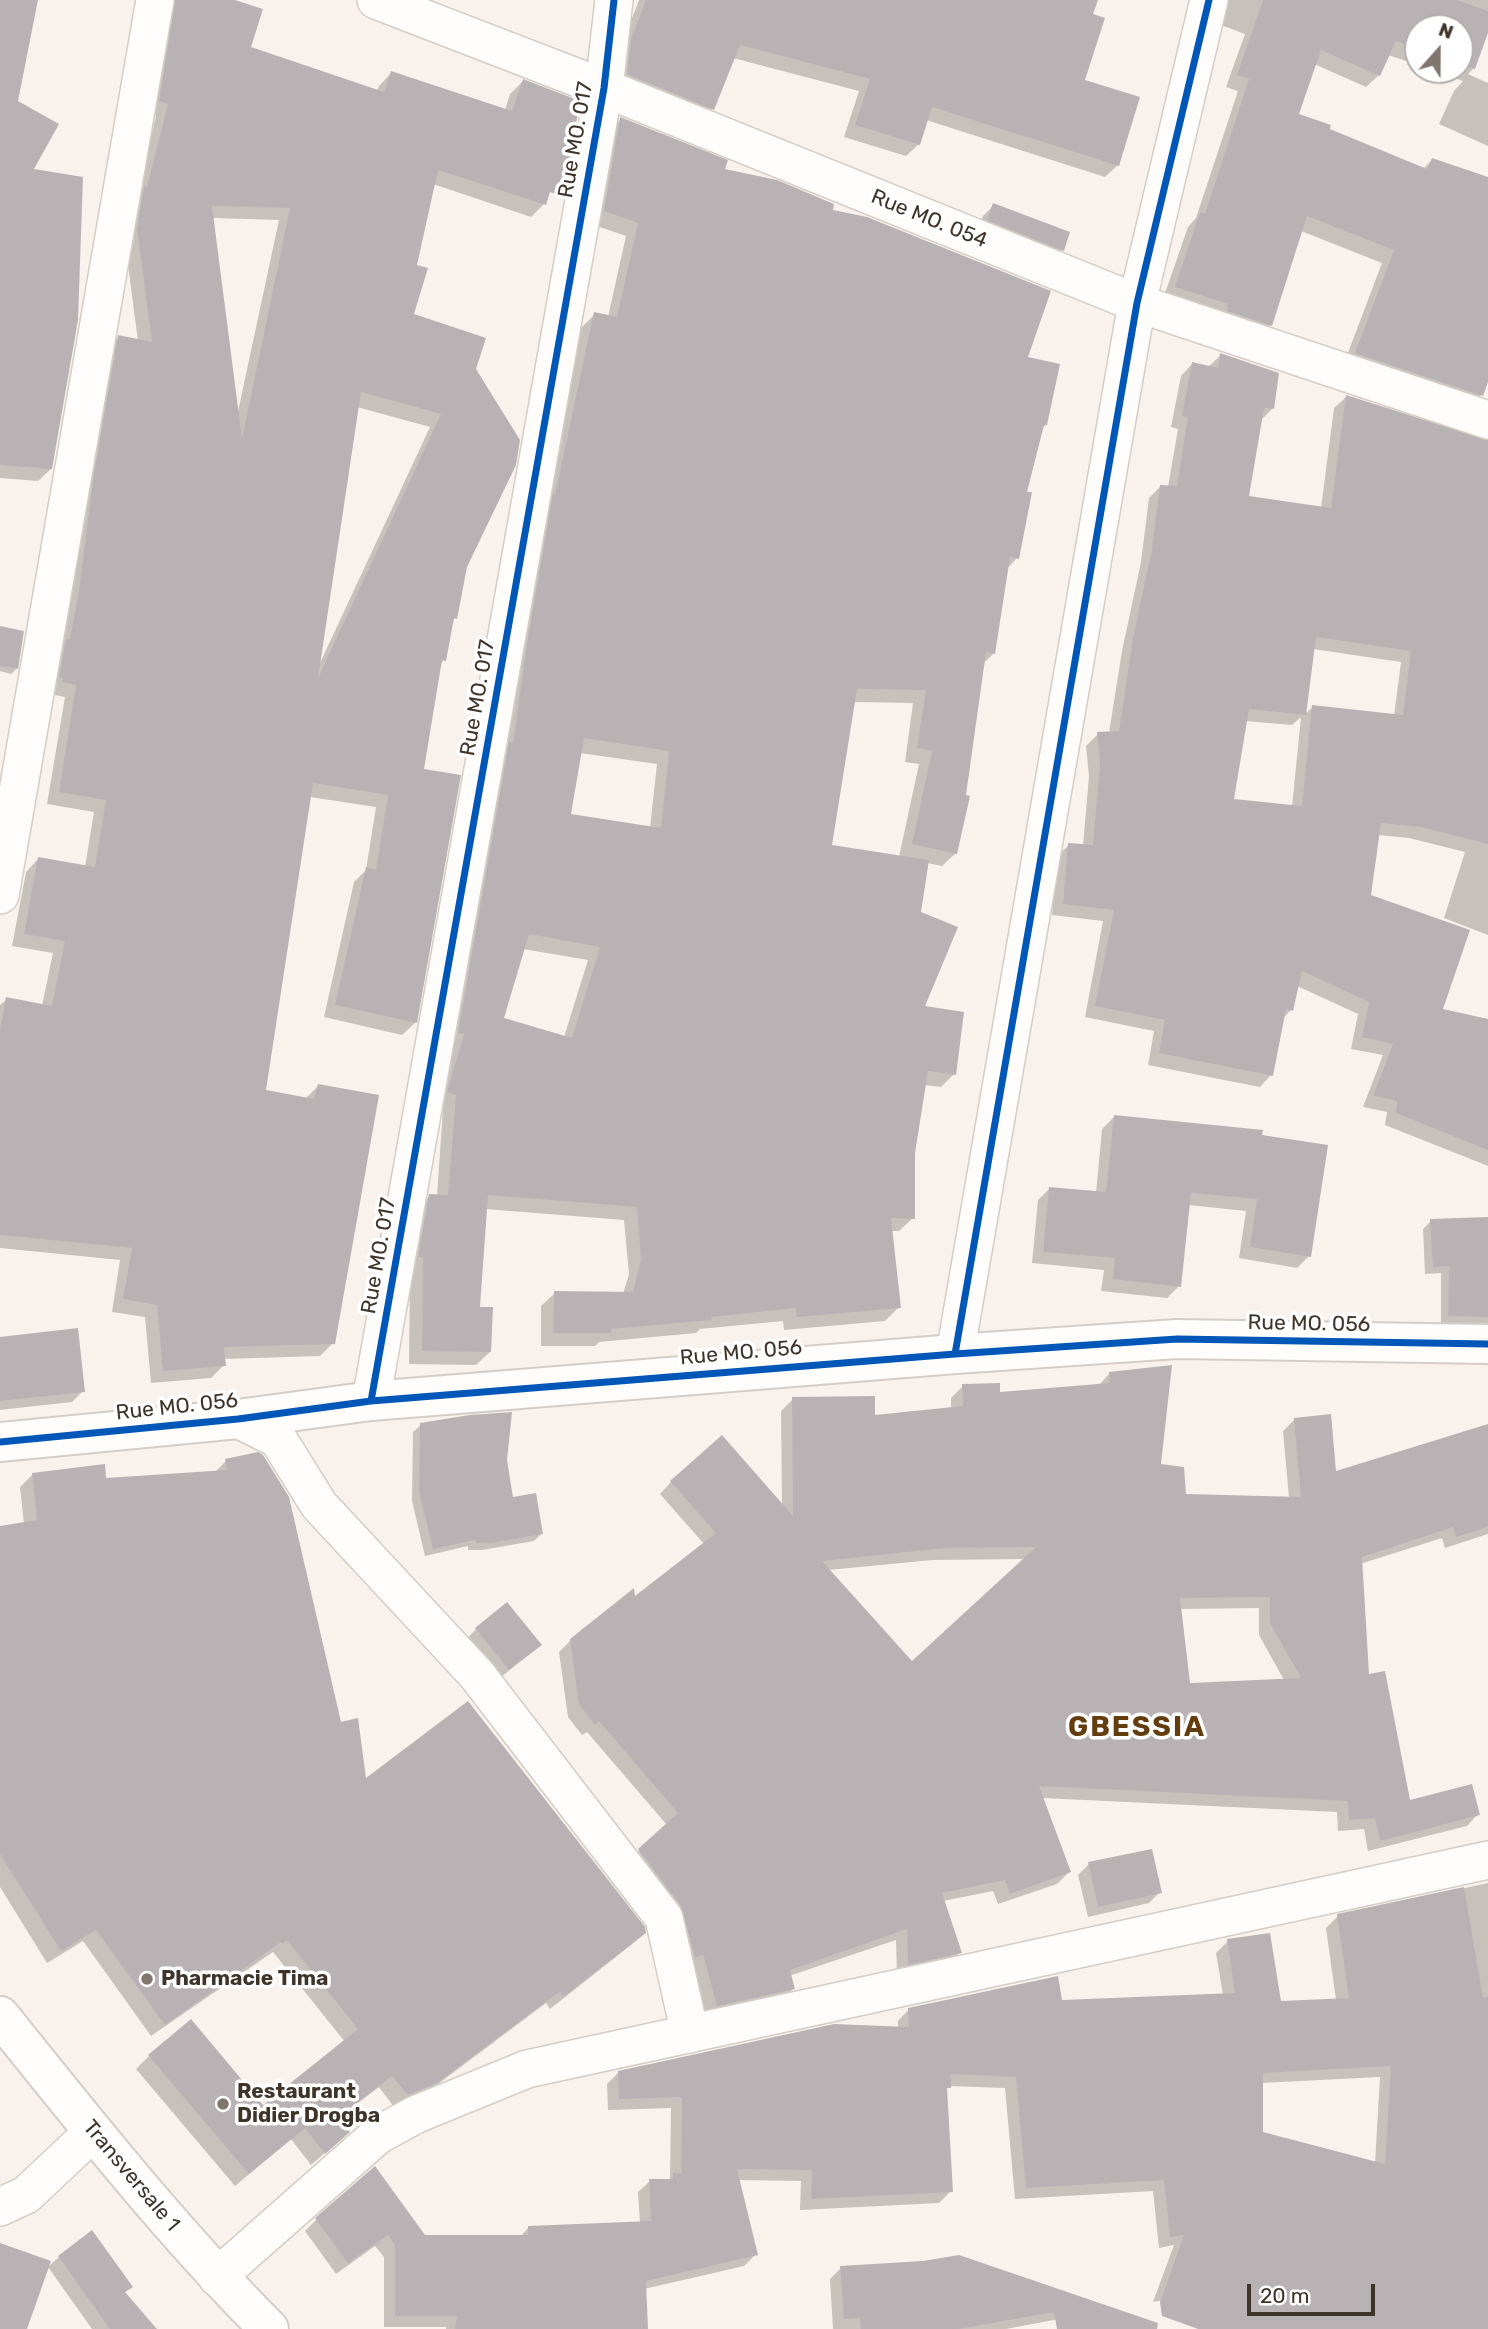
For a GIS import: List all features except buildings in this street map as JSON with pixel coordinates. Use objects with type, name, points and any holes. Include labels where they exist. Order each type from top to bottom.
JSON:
[{"type":"street","points":[[0,895],[155,0]]},
{"type":"street","name":"Rue MO. 054","points":[[376,0],[604,88],[1137,303],[1488,420]]},
{"type":"street","name":"Rue MO. 017","points":[[371,1401],[604,88],[614,0]]},
{"type":"street","points":[[955,1354],[1137,303],[1209,0]]},
{"type":"street","name":"Rue MO. 056","points":[[0,1442],[239,1419],[371,1401],[1177,1339],[1488,1345]]},
{"type":"street","points":[[239,1419],[278,1439],[319,1505],[477,1675],[664,1918],[690,2034]]},
{"type":"street","points":[[217,2277],[377,2135],[417,2114],[527,2069],[1488,1860]]},
{"type":"street","name":"Transversale 1","points":[[0,2016],[93,2132],[217,2277],[269,2329]]},
{"type":"street","points":[[0,2207],[26,2196],[93,2132]]},
{"type":"cycle path","points":[[371,1401],[604,88],[614,0]]},
{"type":"cycle path","points":[[955,1354],[1137,303],[1209,0]]},
{"type":"cycle path","points":[[0,1442],[238,1419],[371,1401],[1177,1339],[1488,1344]]},
{"type":"place","name":"Pharmacie Tima","points":[[147,1979]]},
{"type":"place","name":"Restaurant Didier Drogba","points":[[223,2104]]},
{"type":"district","name":"GBESSIA","points":[[1137,1728]]}]
